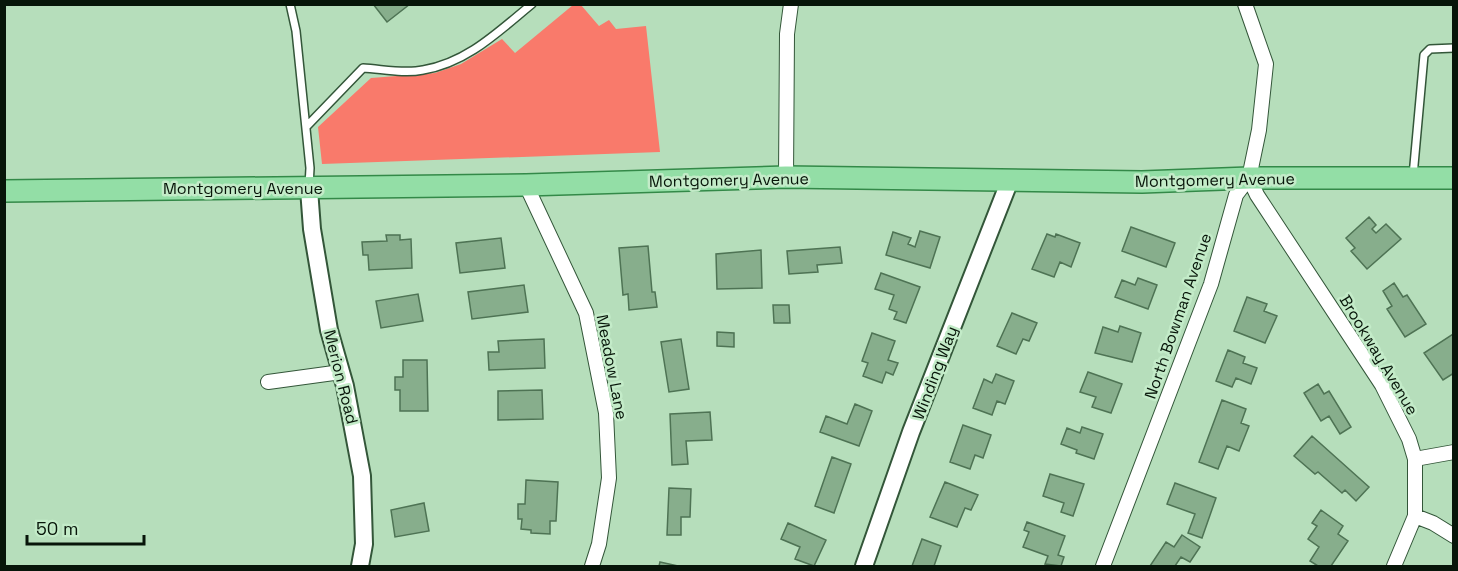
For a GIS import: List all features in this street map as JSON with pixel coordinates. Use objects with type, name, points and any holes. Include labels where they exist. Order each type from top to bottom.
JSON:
[{"type":"main road","name":"Montgomery Avenue","points":[[4,191],[289,187],[309,189],[786,177],[1142,182],[1249,178],[1454,178]]},
{"type":"street","points":[[786,177],[787,34],[791,4]]},
{"type":"street","name":"North Bowman Avenue","points":[[1103,567],[1211,284],[1236,195],[1249,178],[1259,130],[1266,64],[1245,4]]},
{"type":"street","name":"Brookway Avenue","points":[[1249,178],[1257,195],[1382,385],[1402,421],[1415,459],[1415,516],[1394,567]]},
{"type":"street","name":"Winding Way","points":[[864,567],[911,432],[1010,180]]},
{"type":"street","name":"Meadow Lane","points":[[526,185],[586,313],[606,413],[609,478],[599,544],[592,567]]},
{"type":"street","name":"Merion Road","points":[[309,189],[312,229],[325,307],[345,386],[362,476],[364,544],[360,567]]},
{"type":"street","points":[[268,382],[341,372]]},
{"type":"street","points":[[1415,459],[1454,452]]},
{"type":"street","points":[[1415,516],[1433,523],[1454,536]]},
{"type":"lane","points":[[290,4],[296,31],[306,127],[310,168],[309,189]]},
{"type":"lane","points":[[306,127],[363,68],[414,71],[450,63],[486,42],[532,4]]},
{"type":"lane","points":[[1413,179],[1424,55],[1430,49],[1454,48]]},
{"type":"shaded area","points":[[573,5],[581,5],[599,26],[609,20],[616,29],[646,26],[660,152],[322,164],[318,127],[371,78],[435,73],[461,64],[502,39],[515,53]]},
{"type":"building","points":[[373,4],[410,4],[387,22]]},
{"type":"building","points":[[1369,217],[1376,225],[1372,229],[1376,233],[1386,224],[1401,239],[1367,269],[1351,251],[1355,248],[1346,238]]},
{"type":"building","points":[[1131,227],[1175,243],[1166,267],[1122,251]]},
{"type":"building","points":[[920,231],[940,237],[930,268],[886,255],[893,232],[911,238],[908,244],[915,247]]},
{"type":"building","points":[[1047,234],[1055,237],[1056,234],[1080,243],[1071,267],[1060,262],[1054,277],[1032,269]]},
{"type":"building","points":[[386,235],[400,235],[400,240],[411,239],[412,268],[369,270],[368,255],[363,255],[362,242],[387,241]]},
{"type":"building","points":[[501,238],[505,268],[460,273],[456,243]]},
{"type":"building","points":[[648,246],[652,292],[655,292],[657,307],[629,310],[628,294],[623,295],[619,248]]},
{"type":"building","points":[[840,247],[842,263],[817,265],[818,272],[789,274],[787,251]]},
{"type":"building","points":[[761,250],[762,288],[717,289],[716,254]]},
{"type":"building","points":[[881,273],[920,287],[906,323],[894,319],[897,312],[889,309],[894,295],[875,289]]},
{"type":"building","points":[[1138,278],[1157,285],[1148,309],[1115,297],[1122,280],[1135,285]]},
{"type":"building","points":[[1394,283],[1403,297],[1407,295],[1426,324],[1405,337],[1387,309],[1392,306],[1383,291]]},
{"type":"building","points":[[524,285],[528,312],[472,319],[468,292]]},
{"type":"building","points":[[418,294],[423,321],[381,328],[376,301]]},
{"type":"building","points":[[1247,297],[1267,304],[1264,311],[1277,316],[1265,343],[1234,331]]},
{"type":"building","points":[[773,305],[789,305],[790,323],[774,323]]},
{"type":"building","points":[[1012,313],[1037,323],[1029,341],[1023,339],[1016,354],[997,346]]},
{"type":"building","points":[[1120,326],[1141,333],[1132,362],[1095,353],[1103,327],[1118,332]]},
{"type":"building","points":[[717,332],[734,333],[734,347],[717,346]]},
{"type":"building","points":[[872,333],[895,341],[888,360],[898,363],[893,375],[886,372],[882,383],[863,376],[868,363],[862,361]]},
{"type":"building","points":[[1453,334],[1454,373],[1443,380],[1424,353]]},
{"type":"building","points":[[544,339],[545,368],[489,370],[488,352],[499,352],[498,341]]},
{"type":"building","points":[[681,339],[689,389],[669,392],[661,342]]},
{"type":"building","points":[[1228,350],[1245,357],[1243,363],[1257,368],[1251,384],[1236,378],[1232,387],[1216,381]]},
{"type":"building","points":[[403,360],[427,360],[428,411],[400,411],[400,390],[395,390],[395,377],[403,377]]},
{"type":"building","points":[[1088,372],[1122,384],[1111,413],[1092,407],[1096,397],[1080,392]]},
{"type":"building","points":[[996,374],[1014,381],[1005,404],[997,401],[992,415],[973,408],[984,379],[992,383]]},
{"type":"building","points":[[1318,384],[1324,394],[1329,391],[1351,427],[1340,434],[1329,416],[1321,421],[1304,393]]},
{"type":"building","points":[[542,390],[543,419],[498,420],[498,391]]},
{"type":"building","points":[[1222,400],[1246,409],[1241,423],[1249,426],[1239,451],[1227,446],[1218,469],[1199,462]]},
{"type":"building","points":[[855,404],[872,411],[859,446],[820,432],[826,416],[847,424]]},
{"type":"building","points":[[710,412],[712,440],[686,441],[688,464],[672,465],[670,414]]},
{"type":"building","points":[[963,425],[991,435],[983,458],[975,455],[970,469],[950,462]]},
{"type":"building","points":[[1082,427],[1103,434],[1094,459],[1076,453],[1077,450],[1061,444],[1067,428],[1080,433]]},
{"type":"building","points":[[1312,436],[1369,487],[1356,501],[1345,490],[1342,493],[1318,472],[1315,474],[1294,456]]},
{"type":"building","points":[[832,457],[851,464],[834,513],[815,506]]},
{"type":"building","points":[[1050,474],[1084,484],[1073,516],[1061,512],[1064,503],[1043,496]]},
{"type":"building","points":[[526,480],[558,482],[556,521],[550,521],[550,534],[531,533],[531,530],[521,529],[522,519],[518,519],[518,504],[525,504]]},
{"type":"building","points":[[945,482],[978,495],[971,510],[965,508],[957,527],[930,517]]},
{"type":"building","points":[[1175,483],[1216,498],[1202,538],[1188,533],[1195,514],[1167,504]]},
{"type":"building","points":[[669,488],[691,489],[690,517],[681,517],[681,535],[667,535]]},
{"type":"building","points":[[424,503],[429,531],[395,537],[391,510]]},
{"type":"building","points":[[1321,510],[1343,526],[1338,534],[1348,541],[1331,566],[1318,566],[1310,561],[1319,547],[1308,539],[1317,526],[1312,523]]},
{"type":"building","points":[[1027,522],[1065,536],[1058,555],[1064,557],[1061,566],[1045,564],[1048,556],[1023,547],[1029,532],[1024,530]]},
{"type":"building","points":[[788,523],[826,540],[814,566],[795,559],[800,547],[781,539]]},
{"type":"building","points":[[1182,535],[1200,547],[1190,562],[1181,557],[1175,566],[1150,566],[1166,542],[1174,547]]},
{"type":"building","points":[[922,539],[941,546],[934,566],[912,566]]},
{"type":"building","points":[[660,562],[678,566],[659,566]]}]
